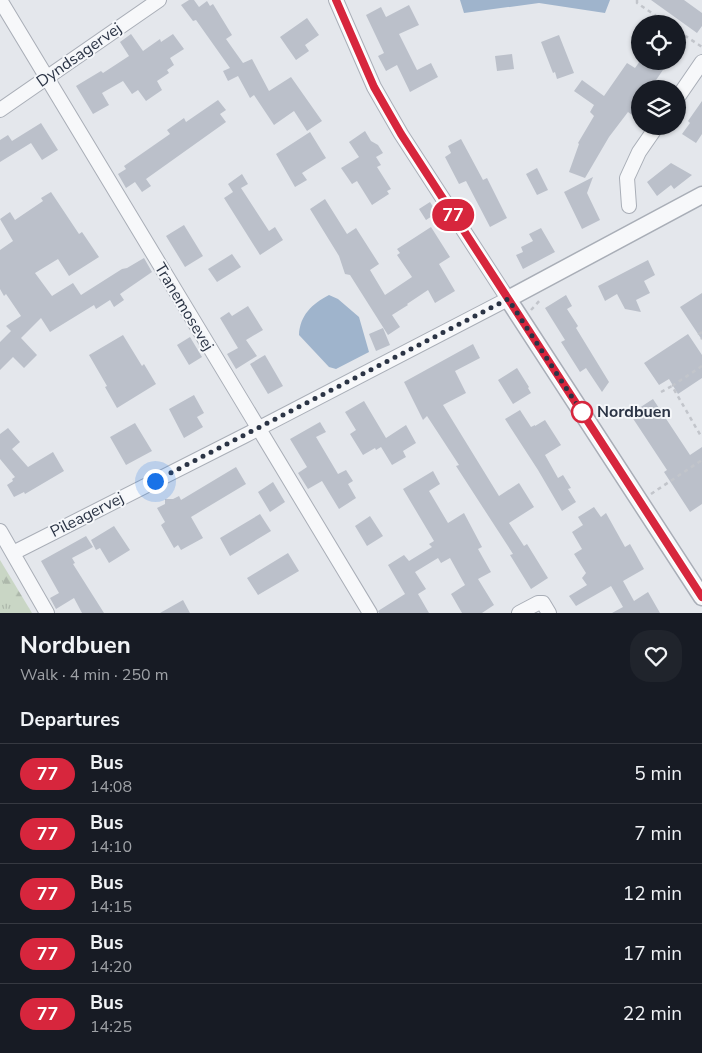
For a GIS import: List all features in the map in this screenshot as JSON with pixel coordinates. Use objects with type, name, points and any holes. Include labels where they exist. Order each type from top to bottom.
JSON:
[{"type":"street","name":"Tranemosevej","points":[[0,0],[370,613]]},
{"type":"street","name":"Dyndsagervej","points":[[0,110],[159,0]]},
{"type":"street","points":[[336,0],[374,87],[401,134],[702,597]]},
{"type":"street","points":[[686,85],[702,62]]},
{"type":"street","points":[[629,206],[627,178],[639,152],[651,135]]},
{"type":"street","points":[[508,299],[702,195]]},
{"type":"street","name":"Pileagervej","points":[[13,553],[258,429],[508,299]]},
{"type":"street","points":[[0,531],[47,613]]},
{"type":"street","points":[[519,613],[538,602],[543,604],[549,613]]},
{"type":"path","points":[[637,0],[638,3],[655,15]]},
{"type":"path","points":[[686,36],[702,47]]},
{"type":"path","points":[[702,332],[699,334],[702,339]]},
{"type":"path","points":[[661,392],[702,366]]},
{"type":"path","points":[[672,386],[702,438]]},
{"type":"path","points":[[651,494],[702,460]]},
{"type":"green space","points":[[0,560],[32,613],[0,613]]},
{"type":"green space","points":[[0,576],[22,613],[0,613]]},
{"type":"water","points":[[460,0],[610,0],[605,13],[539,3],[464,13]]},
{"type":"water","points":[[329,295],[338,299],[359,317],[369,352],[336,369],[329,367],[299,335],[304,316],[312,306]]},
{"type":"building","points":[[189,0],[194,0],[199,7],[207,1],[210,6],[213,4],[232,35],[226,39],[243,63],[252,59],[269,91],[291,77],[322,121],[307,131],[294,111],[274,125],[254,95],[250,98],[238,76],[228,81],[223,71],[230,68],[196,20],[193,21],[181,5]]},
{"type":"building","points":[[651,0],[684,0],[702,13],[702,26],[697,33],[686,25],[686,15],[672,15]]},
{"type":"building","points":[[409,5],[419,25],[399,34],[417,70],[431,63],[438,77],[410,92],[397,65],[386,71],[378,56],[384,53],[366,15],[381,7],[386,17]]},
{"type":"building","points":[[307,18],[319,35],[305,45],[309,51],[296,60],[280,37]]},
{"type":"building","points":[[131,34],[143,51],[160,39],[161,42],[173,34],[184,49],[170,58],[174,65],[167,70],[169,73],[157,81],[162,90],[146,101],[138,90],[132,94],[123,81],[102,93],[109,105],[93,114],[76,86],[101,71],[103,73],[129,56],[120,42]]},
{"type":"building","points":[[559,35],[574,73],[557,79],[541,42]]},
{"type":"building","points":[[512,54],[514,69],[497,71],[495,56]]},
{"type":"building","points":[[627,63],[631,66],[631,70],[663,70],[656,80],[631,80],[631,114],[628,112],[609,137],[585,178],[569,172],[578,143],[594,116],[590,112],[594,105],[574,91],[582,80],[604,96]]},
{"type":"building","points":[[218,100],[226,110],[220,114],[226,122],[146,179],[151,186],[142,192],[135,182],[126,188],[118,174],[126,169],[124,166],[170,134],[167,130],[184,118],[186,122]]},
{"type":"building","points":[[702,101],[702,134],[696,143],[684,135],[686,135],[686,128],[690,123],[688,121]]},
{"type":"building","points":[[41,123],[58,150],[42,160],[31,143],[0,162],[0,140],[8,135],[12,141]]},
{"type":"building","points":[[365,131],[371,141],[378,145],[383,153],[376,157],[381,165],[377,167],[391,189],[387,191],[389,194],[372,205],[357,181],[352,184],[341,168],[359,157],[349,142]]},
{"type":"building","points":[[310,132],[326,158],[302,173],[307,180],[295,187],[276,154]]},
{"type":"building","points":[[461,139],[483,180],[487,178],[507,218],[490,227],[466,181],[459,184],[445,157],[451,153],[448,146]]},
{"type":"building","points":[[671,163],[692,175],[674,189],[671,185],[657,196],[647,182]]},
{"type":"building","points":[[537,168],[548,190],[537,195],[526,174]]},
{"type":"building","points":[[242,174],[248,184],[241,188],[269,231],[275,227],[283,240],[260,255],[224,198],[233,192],[228,184]]},
{"type":"building","points":[[593,177],[587,193],[600,220],[582,229],[564,192]]},
{"type":"building","points":[[51,192],[79,234],[82,232],[99,257],[69,276],[58,259],[35,273],[52,296],[73,283],[81,295],[122,269],[144,258],[152,272],[120,294],[124,300],[114,307],[110,300],[96,309],[94,305],[50,332],[41,318],[21,338],[37,355],[24,368],[13,357],[0,370],[0,342],[11,331],[6,326],[21,316],[6,294],[4,296],[0,289],[0,250],[13,241],[0,219],[10,212],[15,220],[43,201],[41,198]]},
{"type":"building","points":[[325,199],[347,234],[356,228],[379,264],[370,270],[385,295],[412,277],[397,255],[400,253],[397,249],[431,227],[450,257],[439,264],[455,291],[435,303],[428,290],[392,315],[400,327],[388,335],[350,275],[345,274],[339,256],[310,209]]},
{"type":"building","points":[[430,202],[437,213],[426,220],[419,209]]},
{"type":"building","points":[[184,225],[203,256],[185,267],[166,236]]},
{"type":"building","points":[[541,228],[555,252],[523,269],[516,255],[523,252],[521,247],[533,241],[529,234]]},
{"type":"building","points":[[232,254],[241,267],[217,282],[208,269]]},
{"type":"building","points":[[648,260],[655,275],[644,281],[650,293],[636,300],[641,312],[625,309],[617,294],[605,301],[598,286]]},
{"type":"building","points":[[702,293],[702,340],[680,307]]},
{"type":"building","points":[[566,295],[572,306],[567,309],[578,326],[576,328],[609,382],[602,392],[586,368],[580,372],[561,342],[565,340],[545,308]]},
{"type":"building","points":[[248,306],[263,330],[246,340],[257,356],[236,369],[227,354],[238,348],[220,318],[229,312],[232,316]]},
{"type":"building","points":[[383,328],[390,345],[376,351],[369,334]]},
{"type":"building","points":[[688,334],[702,355],[702,378],[678,394],[669,379],[659,385],[644,363]]},
{"type":"building","points":[[123,335],[142,366],[144,364],[156,384],[117,408],[89,355]]},
{"type":"building","points":[[190,337],[202,357],[189,365],[177,345]]},
{"type":"building","points":[[473,344],[480,358],[455,371],[466,393],[443,405],[499,496],[519,483],[534,507],[509,523],[524,546],[527,544],[548,578],[531,589],[510,555],[513,554],[456,466],[459,465],[427,416],[423,420],[404,382]]},
{"type":"building","points":[[265,355],[283,386],[268,394],[250,364]]},
{"type":"building","points":[[517,368],[531,393],[513,404],[498,380]]},
{"type":"building","points":[[194,395],[204,413],[197,417],[203,427],[184,438],[169,409]]},
{"type":"building","points":[[653,399],[690,455],[702,447],[702,504],[690,512],[664,472],[667,470],[630,414]]},
{"type":"building","points":[[364,401],[386,438],[406,425],[416,443],[403,451],[406,457],[392,465],[381,447],[376,450],[375,448],[363,455],[350,434],[356,430],[345,412]]},
{"type":"building","points":[[520,410],[531,427],[545,420],[561,445],[545,455],[558,478],[563,475],[571,488],[568,489],[576,502],[562,511],[505,419]]},
{"type":"building","points":[[320,422],[326,432],[316,437],[338,474],[346,470],[353,481],[348,484],[356,498],[339,509],[322,481],[308,489],[298,473],[307,467],[290,439]]},
{"type":"building","points":[[135,423],[152,451],[126,465],[110,437]]},
{"type":"building","points":[[8,428],[20,442],[12,449],[28,467],[53,452],[64,471],[25,494],[24,492],[14,497],[7,485],[15,477],[0,459],[0,434]]},
{"type":"building","points":[[236,467],[246,484],[191,517],[203,538],[181,550],[178,545],[174,548],[161,525],[165,522],[157,508],[165,504],[165,499],[173,499],[179,496],[181,500]]},
{"type":"building","points":[[433,471],[440,484],[429,491],[448,523],[464,513],[482,547],[478,549],[491,572],[478,579],[494,605],[482,613],[462,613],[451,594],[465,585],[450,558],[441,563],[438,558],[415,572],[426,589],[418,594],[429,613],[379,613],[378,611],[405,594],[388,565],[404,555],[409,561],[432,547],[429,544],[434,541],[403,489]]},
{"type":"building","points":[[273,482],[285,502],[270,512],[258,492]]},
{"type":"building","points":[[594,507],[601,517],[606,513],[625,547],[630,544],[644,569],[623,581],[634,601],[648,592],[660,613],[612,613],[623,607],[611,586],[576,606],[569,596],[587,585],[582,578],[586,573],[574,554],[582,549],[572,532],[583,525],[578,517]]},
{"type":"building","points":[[260,514],[271,531],[230,556],[220,538]]},
{"type":"building","points":[[370,516],[383,536],[367,546],[355,526]]},
{"type":"building","points":[[114,526],[130,550],[109,563],[100,548],[96,550],[91,540]]},
{"type":"building","points":[[86,536],[93,547],[72,558],[75,563],[73,564],[104,613],[82,613],[74,598],[56,609],[50,598],[59,593],[41,561]]},
{"type":"building","points":[[288,553],[299,571],[258,595],[247,578]]},
{"type":"building","points":[[183,600],[190,613],[160,613]]},
{"type":"bus line","name":"77","points":[[336,0],[374,87],[401,134],[702,597]]},
{"type":"place","name":"Nordbuen","points":[[582,412]]},
{"type":"route","points":[[155,481],[508,299],[587,420],[582,412]]}]
